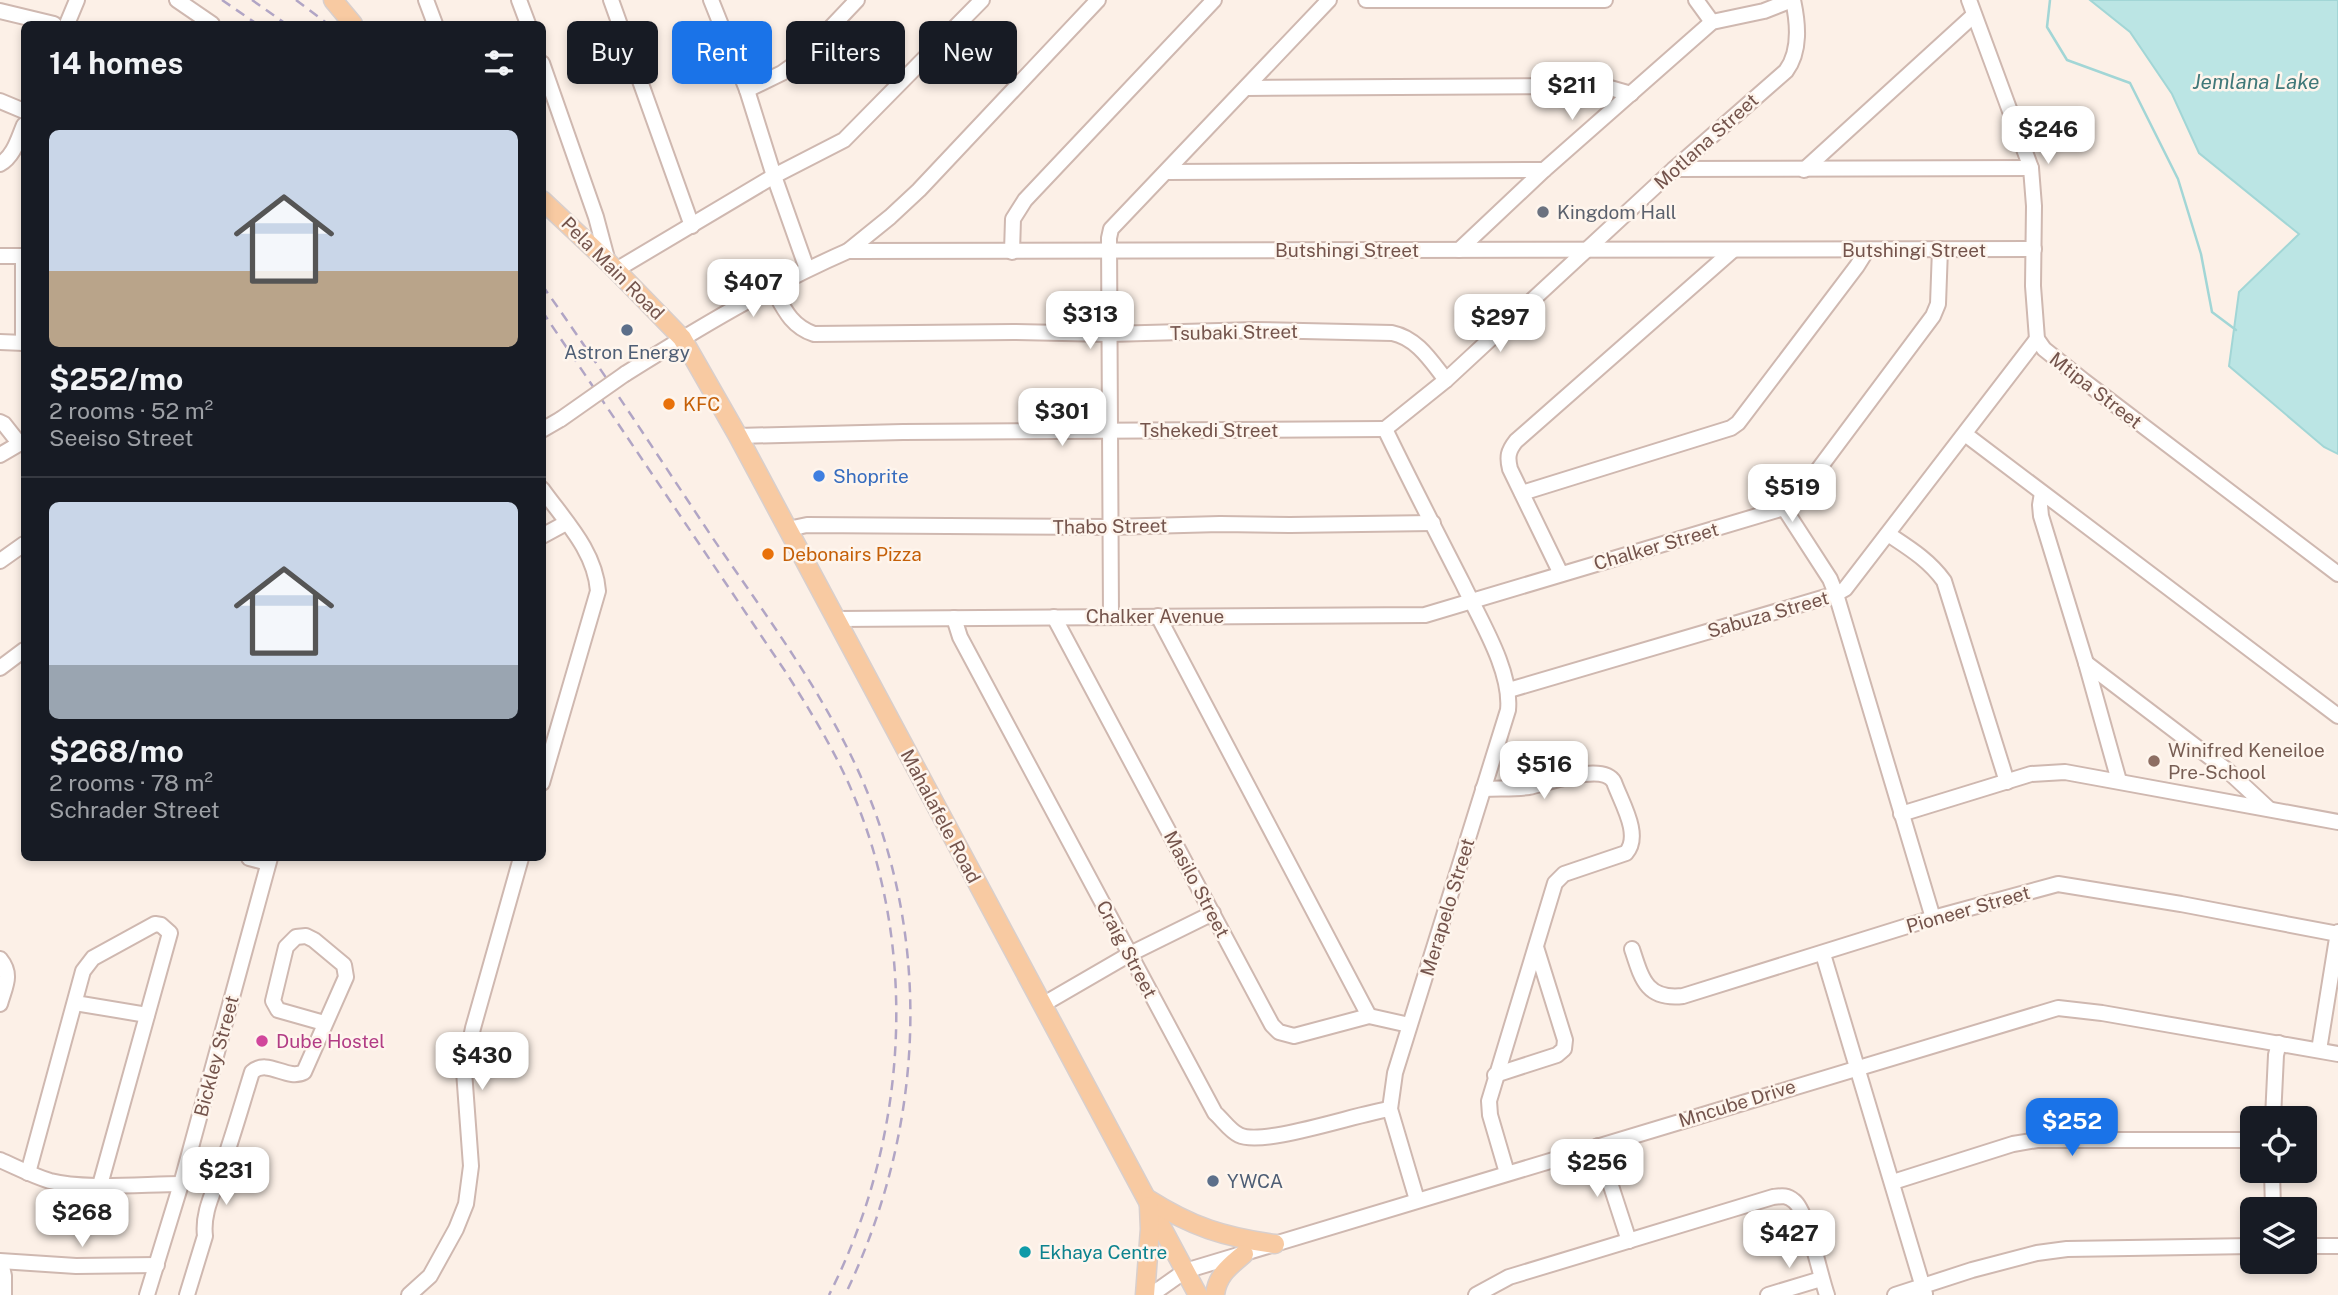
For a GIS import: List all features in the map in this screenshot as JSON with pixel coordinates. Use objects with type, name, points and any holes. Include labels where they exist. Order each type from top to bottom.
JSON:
[{"type":"main road","points":[[333,0],[350,21]]},
{"type":"main road","name":"Pela Main Road","points":[[546,204],[682,338]]},
{"type":"main road","name":"Mahalafele Road","points":[[682,338],[837,619],[1198,1295]]},
{"type":"main road","points":[[1148,1199],[1177,1217],[1208,1231],[1241,1240],[1275,1244]]},
{"type":"main road","points":[[1145,1295],[1150,1240],[1148,1199]]},
{"type":"main road","points":[[1215,1295],[1223,1272],[1244,1254]]},
{"type":"street","points":[[68,21],[77,0]]},
{"type":"street","points":[[177,0],[208,21]]},
{"type":"street","points":[[426,0],[434,21]]},
{"type":"street","points":[[519,0],[527,21]]},
{"type":"street","points":[[611,0],[692,226]]},
{"type":"street","points":[[711,0],[747,90],[807,269]]},
{"type":"street","points":[[747,90],[782,73],[799,61],[857,0]]},
{"type":"street","points":[[546,74],[612,266],[692,226],[774,176],[849,136],[982,0]]},
{"type":"street","points":[[848,251],[919,190],[1098,0]]},
{"type":"street","points":[[1012,252],[1013,219],[1025,200],[1214,0]]},
{"type":"street","points":[[1111,616],[1111,229],[1329,0]]},
{"type":"street","points":[[1366,0],[1605,0]]},
{"type":"street","points":[[1696,0],[1712,22]]},
{"type":"street","points":[[1459,250],[1544,170],[1712,22],[1775,8],[1793,0]]},
{"type":"street","name":"Motlana Street","points":[[1385,429],[1446,380],[1790,65],[1796,50],[1793,0]]},
{"type":"street","name":"Mtipa Street","points":[[1969,0],[2031,168],[2035,206],[2034,327],[2037,339],[2044,349],[2084,381],[2338,574]]},
{"type":"street","points":[[0,11],[42,21]]},
{"type":"street","points":[[1804,170],[1975,15]]},
{"type":"street","points":[[1246,88],[1588,86],[1631,94]]},
{"type":"street","points":[[0,101],[21,110]]},
{"type":"street","points":[[0,164],[8,159],[14,150],[21,132]]},
{"type":"street","points":[[1674,169],[2031,168]]},
{"type":"street","points":[[1167,172],[1544,170]]},
{"type":"street","name":"Chalker Street","points":[[1471,603],[1784,508],[1800,494],[1933,316],[1938,304],[1940,249]]},
{"type":"street","name":"Butshingi Street","points":[[549,423],[682,338],[807,269],[848,251],[2034,249]]},
{"type":"street","points":[[1522,493],[1731,428],[1738,423],[1867,250]]},
{"type":"street","points":[[1561,574],[1508,461],[1511,448],[1732,251]]},
{"type":"street","points":[[0,256],[21,256]]},
{"type":"street","name":"Tsubaki Street","points":[[773,289],[791,321],[797,327],[814,334],[1110,334],[1256,330],[1392,333],[1407,337],[1415,343],[1446,380]]},
{"type":"street","name":"Sabuza Street","points":[[1509,690],[1836,594],[1845,589],[2037,339]]},
{"type":"street","points":[[0,342],[21,342]]},
{"type":"street","points":[[0,422],[21,441]]},
{"type":"street","name":"Tshekedi Street","points":[[738,436],[903,432],[1385,429]]},
{"type":"street","name":"Merapelo Street","points":[[1385,429],[1503,669],[1509,690],[1508,710],[1395,1073],[1390,1108],[1418,1200]]},
{"type":"street","points":[[1965,434],[2338,716]]},
{"type":"street","points":[[0,455],[21,443]]},
{"type":"street","points":[[2042,493],[2041,516],[2119,781]]},
{"type":"street","points":[[546,495],[591,559],[597,574],[598,591],[546,769]]},
{"type":"street","points":[[1784,508],[1830,579],[1836,594],[1933,918]]},
{"type":"street","points":[[546,534],[566,523]]},
{"type":"street","name":"Thabo Street","points":[[788,529],[807,526],[1110,527],[1433,523]]},
{"type":"street","points":[[1888,534],[1935,568],[1944,581],[2007,782]]},
{"type":"street","points":[[0,561],[21,546]]},
{"type":"street","name":"Chalker Avenue","points":[[837,619],[1408,616],[1435,613],[1471,603]]},
{"type":"street","points":[[1158,616],[1369,1016]]},
{"type":"street","name":"Masilo Street","points":[[1054,617],[1272,1025],[1279,1032],[1294,1036],[1369,1016],[1409,1025]]},
{"type":"street","name":"Craig Street","points":[[954,618],[960,637],[1215,1113],[1238,1135],[1255,1138],[1284,1134],[1390,1108]]},
{"type":"street","points":[[0,668],[21,652]]},
{"type":"street","points":[[2086,663],[2228,771],[2269,809]]},
{"type":"street","points":[[1901,814],[2049,771],[2119,781],[2338,822]]},
{"type":"street","points":[[1483,789],[1527,787],[1586,774],[1606,774],[1614,782],[1632,831],[1631,848],[1626,853],[1564,874],[1555,883],[1489,1101],[1490,1115],[1507,1173]]},
{"type":"street","name":"Bickley Street","points":[[147,1295],[181,1184],[269,861]]},
{"type":"street","points":[[408,1295],[430,1276],[456,1229],[466,1204],[471,1166],[464,1071],[473,1028],[520,861]]},
{"type":"street","name":"Pioneer Street","points":[[1632,949],[1648,986],[1658,995],[1668,998],[1684,996],[1933,918],[2057,884],[2338,933]]},
{"type":"street","points":[[1042,1005],[1130,954],[1213,913]]},
{"type":"street","points":[[28,1173],[83,971],[93,958],[155,924],[161,925],[170,933],[100,1185]]},
{"type":"street","points":[[2319,1050],[2338,933]]},
{"type":"street","points":[[187,1295],[208,1235],[204,1226],[207,1211],[252,1072],[265,1066],[301,1075],[307,1068],[324,1023],[346,977],[344,965],[310,936],[296,937],[286,947],[273,1001],[278,1010],[324,1023]]},
{"type":"street","points":[[1495,1076],[1558,1055],[1563,1049],[1565,1041],[1536,947]]},
{"type":"street","points":[[1823,954],[1924,1291]]},
{"type":"street","points":[[0,959],[8,974],[0,1003]]},
{"type":"street","points":[[75,1003],[147,1015]]},
{"type":"street","name":"Mncube Drive","points":[[1151,1295],[1185,1270],[2058,1007],[2338,1054]]},
{"type":"street","points":[[2274,1106],[2276,1055],[2280,1043]]},
{"type":"street","points":[[1893,1182],[2024,1141],[2240,1140]]},
{"type":"street","points":[[1598,1146],[1629,1241]]},
{"type":"street","points":[[0,1160],[28,1173],[60,1183],[181,1184]]},
{"type":"street","points":[[221,1172],[234,1184]]},
{"type":"street","points":[[1476,1295],[1509,1277],[1773,1197],[1785,1196],[1799,1205],[1804,1217],[1826,1295]]},
{"type":"street","points":[[1895,1295],[1924,1291],[1972,1270],[2037,1253],[2067,1249],[2240,1246]]},
{"type":"street","points":[[2317,1246],[2338,1246]]},
{"type":"street","points":[[4,1295],[1,1262],[75,1266],[157,1265]]},
{"type":"street","points":[[1768,1295],[1821,1279]]},
{"type":"water","name":"Jemlana Lake","points":[[2090,0],[2338,0],[2338,454],[2324,447],[2229,366],[2239,292],[2299,234],[2199,153],[2172,94],[2130,32]]},
{"type":"waterway","points":[[2050,0],[2047,27],[2067,60],[2130,83],[2178,179],[2201,254],[2212,312],[2236,330]]},
{"type":"railway","points":[[222,0],[253,21]]},
{"type":"railway","points":[[252,0],[282,21]]},
{"type":"railway","points":[[296,0],[324,21]]},
{"type":"railway","points":[[546,291],[825,706],[856,766],[881,831],[899,897],[908,964],[910,1032],[904,1099],[892,1166],[872,1232],[845,1295]]},
{"type":"railway","points":[[546,317],[795,687],[847,780],[871,842],[887,907],[895,973],[896,1039],[889,1106],[876,1171],[856,1234],[829,1295]]},
{"type":"place","name":"Kingdom Hall","points":[[1543,212]]},
{"type":"place","name":"Astron Energy","points":[[627,330]]},
{"type":"place","name":"KFC","points":[[669,404]]},
{"type":"place","name":"Shoprite","points":[[819,476]]},
{"type":"place","name":"Debonairs Pizza","points":[[768,554]]},
{"type":"place","name":"Winifred Keneiloe Pre-School","points":[[2154,761]]},
{"type":"place","name":"Dube Hostel","points":[[262,1041]]},
{"type":"place","name":"YWCA","points":[[1213,1181]]},
{"type":"place","name":"Ekhaya Centre","points":[[1025,1252]]}]
